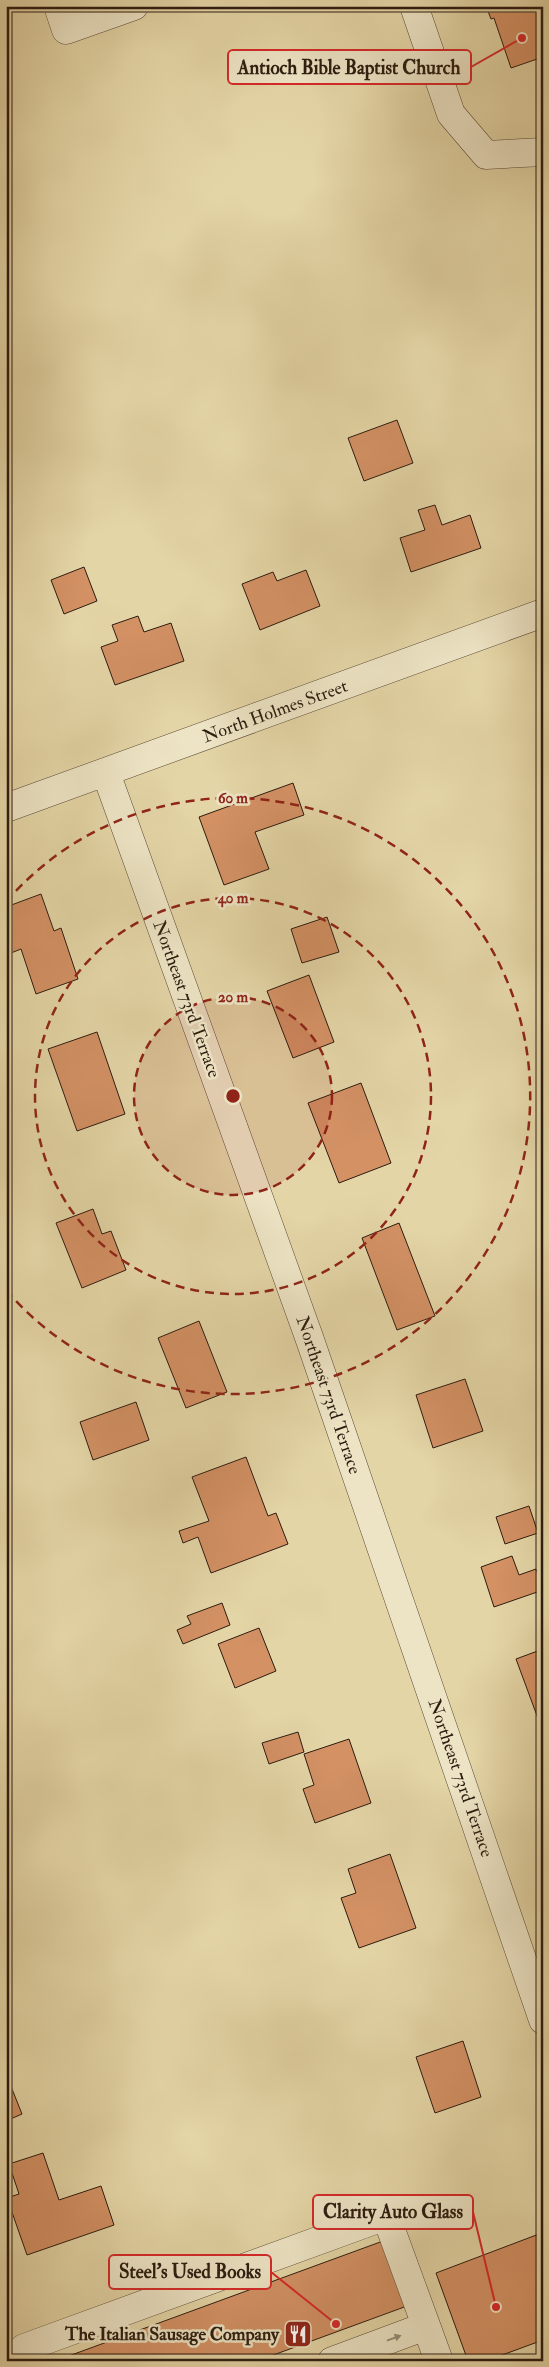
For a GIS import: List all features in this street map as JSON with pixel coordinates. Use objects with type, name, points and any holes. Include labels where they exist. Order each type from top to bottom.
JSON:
[{"type":"street","points":[[58,6],[66,30],[134,6]]},
{"type":"street","points":[[414,6],[451,114],[486,155],[517,155],[543,152]]},
{"type":"street","name":"North Holmes Street","points":[[6,808],[543,613]]},
{"type":"street","name":"Northeast 73rd Terrace","points":[[106,772],[310,1340],[543,2020]]},
{"type":"street","points":[[28,2361],[24,2348],[386,2216],[439,2361]]},
{"type":"street","points":[[332,2361],[426,2326]]},
{"type":"building","points":[[486,6],[543,6],[543,57],[511,68],[494,18],[491,19]]},
{"type":"building","points":[[397,420],[413,463],[364,481],[348,438]]},
{"type":"building","points":[[435,505],[442,525],[470,515],[481,548],[411,572],[400,538],[425,530],[418,510]]},
{"type":"building","points":[[84,567],[97,601],[64,614],[51,580]]},
{"type":"building","points":[[306,570],[320,606],[260,630],[242,584],[273,572],[277,581]]},
{"type":"building","points":[[138,616],[144,632],[171,623],[184,661],[115,685],[101,647],[118,641],[112,625]]},
{"type":"building","points":[[293,783],[304,815],[255,832],[269,869],[224,885],[199,817]]},
{"type":"building","points":[[41,894],[54,931],[61,928],[78,979],[36,994],[21,949],[6,955],[6,929],[11,927],[6,907]]},
{"type":"building","points":[[327,917],[339,952],[302,963],[291,929]]},
{"type":"building","points":[[309,975],[334,1042],[293,1058],[267,991]]},
{"type":"building","points":[[97,1032],[125,1114],[77,1131],[48,1049]]},
{"type":"building","points":[[361,1083],[391,1163],[339,1183],[308,1103]]},
{"type":"building","points":[[93,1209],[102,1234],[111,1231],[126,1270],[82,1288],[56,1223]]},
{"type":"building","points":[[399,1223],[435,1316],[397,1330],[362,1238]]},
{"type":"building","points":[[199,1321],[227,1392],[186,1408],[158,1338]]},
{"type":"building","points":[[465,1379],[483,1431],[433,1448],[416,1395]]},
{"type":"building","points":[[136,1402],[149,1440],[93,1460],[80,1422]]},
{"type":"building","points":[[246,1457],[268,1516],[276,1513],[288,1544],[211,1573],[198,1537],[183,1543],[179,1531],[209,1521],[192,1477]]},
{"type":"building","points":[[529,1506],[538,1533],[505,1544],[496,1517]]},
{"type":"building","points":[[512,1556],[519,1575],[536,1569],[543,1590],[494,1607],[481,1567]]},
{"type":"building","points":[[222,1603],[230,1625],[183,1644],[177,1630],[191,1624],[187,1616]]},
{"type":"building","points":[[259,1628],[276,1671],[235,1688],[218,1644]]},
{"type":"building","points":[[543,1649],[543,1732],[516,1659]]},
{"type":"building","points":[[298,1732],[304,1752],[269,1764],[262,1743]]},
{"type":"building","points":[[349,1739],[371,1803],[315,1823],[303,1789],[314,1785],[304,1754]]},
{"type":"building","points":[[390,1854],[416,1928],[359,1948],[341,1898],[356,1893],[348,1869]]},
{"type":"building","points":[[463,2041],[481,2097],[435,2113],[416,2057]]},
{"type":"building","points":[[6,2074],[22,2114],[6,2121]]},
{"type":"building","points":[[43,2153],[59,2200],[101,2186],[114,2225],[27,2255],[7,2198],[19,2194],[9,2164]]},
{"type":"building","points":[[539,2234],[543,2244],[543,2340],[486,2361],[468,2361],[436,2273]]},
{"type":"building","points":[[383,2241],[407,2306],[257,2361],[55,2361]]},
{"type":"place","name":"Antioch Bible Baptist Church","points":[[522,38]]},
{"type":"place","name":"Clarity Auto Glass","points":[[496,2307]]},
{"type":"place","name":"Steel's Used Books","points":[[336,2324]]},
{"type":"place","name":"The Italian Sausage Company","points":[[298,2334]]}]
